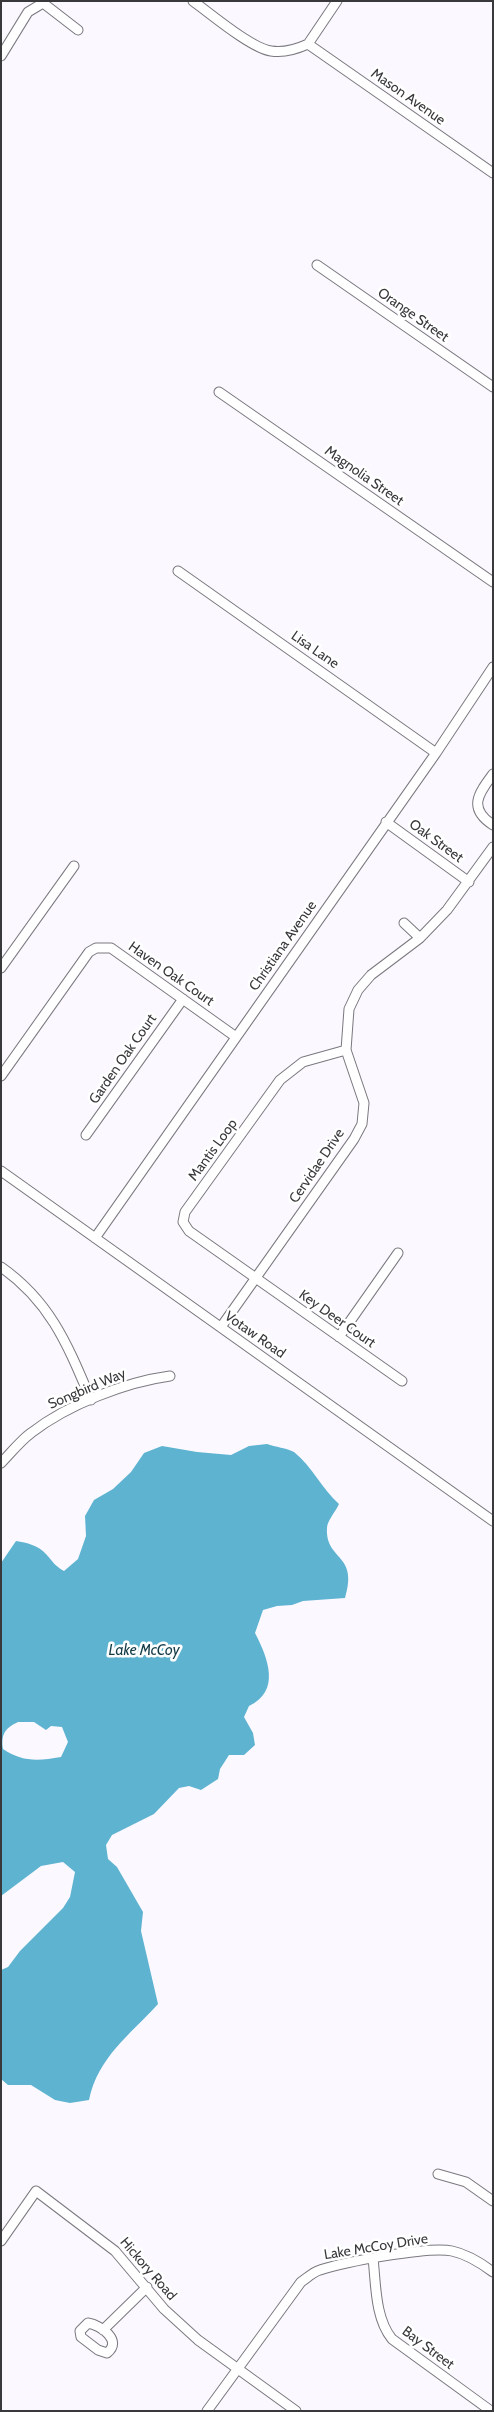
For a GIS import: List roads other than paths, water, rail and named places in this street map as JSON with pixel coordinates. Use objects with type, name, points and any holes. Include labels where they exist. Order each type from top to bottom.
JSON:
[{"type":"street","points":[[193,1],[253,43],[269,51],[296,49],[308,44],[338,1]]},
{"type":"street","points":[[1,56],[28,12],[43,3],[78,30]]},
{"type":"street","name":"Mason Avenue","points":[[308,44],[493,173]]},
{"type":"street","name":"Orange Street","points":[[317,265],[493,387]]},
{"type":"street","name":"Magnolia Street","points":[[219,392],[493,582]]},
{"type":"street","name":"Lisa Lane","points":[[178,571],[436,753]]},
{"type":"street","name":"Christiana Avenue","points":[[94,1238],[436,753],[493,667]]},
{"type":"street","points":[[493,774],[480,791],[477,801],[478,810],[485,820],[493,825]]},
{"type":"street","name":"Oak Street","points":[[386,822],[469,882]]},
{"type":"street","name":"Cervidae Drive","points":[[221,1327],[354,1139],[362,1124],[364,1103],[346,1050],[349,1009],[358,990],[371,975],[420,938],[457,898],[493,847]]},
{"type":"street","points":[[1,968],[74,866]]},
{"type":"street","points":[[404,923],[420,938]]},
{"type":"street","name":"Haven Oak Court","points":[[1,1076],[89,952],[96,948],[111,948],[236,1037]]},
{"type":"street","name":"Garden Oak Court","points":[[86,1135],[183,999]]},
{"type":"street","name":"Mantis Loop","points":[[256,1279],[189,1231],[183,1222],[185,1212],[280,1080],[303,1062],[346,1050]]},
{"type":"street","name":"Votaw Road","points":[[2,1174],[493,1521]]},
{"type":"street","points":[[339,1337],[398,1253]]},
{"type":"street","points":[[1,1267],[18,1279],[38,1299],[54,1321],[91,1400]]},
{"type":"street","name":"Key Deer Court","points":[[256,1279],[402,1382]]},
{"type":"street","name":"Songbird Way","points":[[1,1463],[29,1434],[46,1422],[91,1400],[149,1379],[170,1376]]},
{"type":"street","points":[[438,2174],[466,2182],[493,2201]]},
{"type":"street","name":"Hickory Road","points":[[2,2237],[36,2191],[115,2251],[148,2287],[164,2309],[198,2340],[296,2411]]},
{"type":"street","name":"Lake McCoy Drive","points":[[207,2411],[301,2282],[319,2270],[373,2258],[424,2251],[451,2251],[481,2264],[493,2272]]},
{"type":"street","name":"Bay Street","points":[[373,2258],[381,2318],[388,2334],[425,2364],[491,2411]]},
{"type":"street","points":[[103,2330],[148,2287]]},
{"type":"water","name":"Lake McCoy","points":[[267,1444],[294,1452],[339,1504],[328,1522],[327,1528],[331,1547],[345,1565],[348,1573],[345,1598],[303,1601],[263,1610],[255,1633],[267,1663],[268,1683],[265,1692],[259,1700],[249,1706],[244,1717],[253,1733],[255,1745],[244,1755],[229,1755],[220,1769],[218,1779],[201,1790],[189,1786],[179,1788],[154,1814],[112,1835],[106,1845],[108,1859],[117,1867],[143,1912],[141,1931],[158,2004],[107,2059],[93,2085],[89,2100],[70,2103],[55,2100],[31,2085],[8,2085],[1,2079],[1,1970],[8,1967],[20,1951],[63,1908],[70,1897],[75,1872],[63,1862],[41,1866],[1,1896],[1,1563],[16,1541],[36,1546],[56,1566],[64,1571],[78,1559],[86,1536],[85,1516],[94,1500],[113,1489],[131,1472],[144,1453],[162,1446],[231,1455],[249,1446]],"holes":[[[18,1722],[34,1722],[46,1730],[51,1726],[62,1727],[68,1742],[61,1757],[31,1759],[17,1756],[3,1749],[3,1735],[7,1729]]]}]
